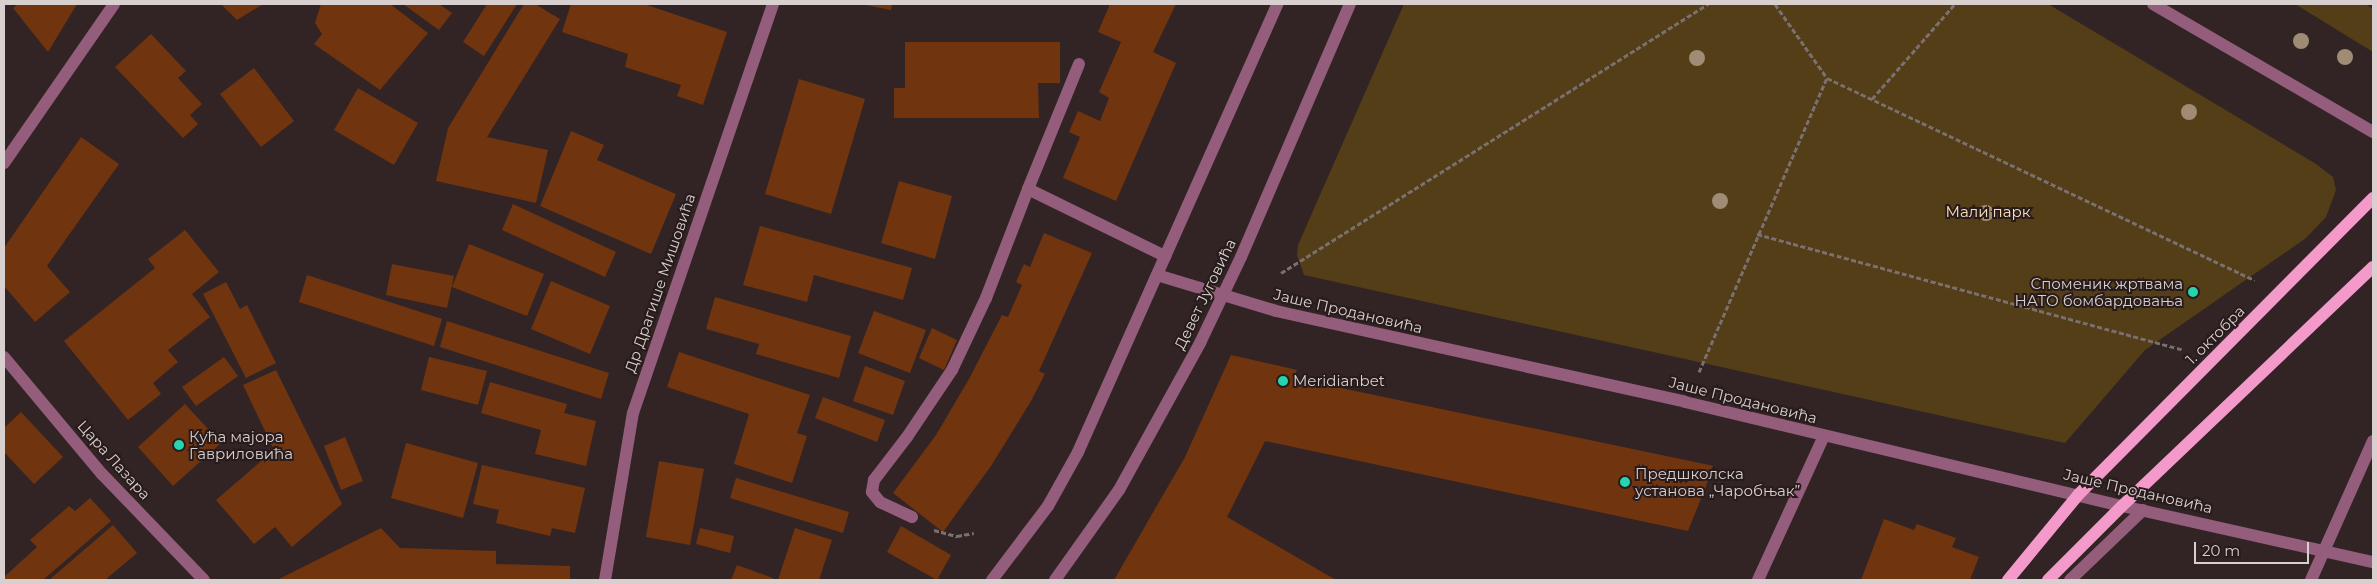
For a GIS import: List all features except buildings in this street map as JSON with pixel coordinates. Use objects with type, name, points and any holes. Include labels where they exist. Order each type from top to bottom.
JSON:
[{"type":"main road","name":"1. октобра","points":[[2008,580],[2079,494],[2373,198]]},
{"type":"main road","points":[[2048,580],[2122,506],[2373,267]]},
{"type":"street","points":[[4,163],[114,4]]},
{"type":"street","name":"Др Драгише Мишовића","points":[[605,580],[633,413],[773,4]]},
{"type":"street","points":[[992,580],[1048,506],[1078,452],[1277,4]]},
{"type":"street","name":"Девет Југовића","points":[[1055,580],[1119,490],[1222,298],[1350,4]]},
{"type":"street","points":[[2153,4],[2373,132]]},
{"type":"street","points":[[2166,4],[2184,21]]},
{"type":"street","points":[[912,517],[880,502],[872,492],[874,480],[907,437],[952,370],[986,298],[1079,64]]},
{"type":"street","points":[[1028,189],[1165,256]]},
{"type":"street","name":"Јаше Продановића","points":[[1156,275],[1222,298],[2079,494],[2122,506],[2324,548],[2373,562]]},
{"type":"street","name":"Цара Лазара","points":[[4,358],[102,474],[204,580]]},
{"type":"street","points":[[1758,580],[1824,436]]},
{"type":"street","points":[[2311,580],[2373,441]]},
{"type":"street","points":[[2070,580],[2143,510]]},
{"type":"path","points":[[1281,274],[1708,4]]},
{"type":"path","points":[[1775,4],[1828,78],[2257,281]]},
{"type":"path","points":[[1872,99],[1955,4]]},
{"type":"path","points":[[1699,372],[1757,234],[1828,78]]},
{"type":"path","points":[[1757,234],[2193,352]]},
{"type":"path","points":[[912,517],[938,532],[957,536],[974,533]]},
{"type":"green space","name":"Мали парк","points":[[1404,4],[2048,4],[2316,164],[2333,177],[2336,190],[2326,217],[2306,238],[2145,350],[2065,443],[1304,275],[1297,255],[1298,245]]},
{"type":"green space","points":[[2295,4],[2365,4],[2373,9],[2373,52]]},
{"type":"place","name":"Споменик жртвама НАТО бомбардовања","points":[[2193,292]]},
{"type":"place","name":"Meridianbet","points":[[1283,381]]},
{"type":"place","name":"Кућа мајора Гавриловића","points":[[179,445]]},
{"type":"place","name":"Предшколска установа „Чаробњак”","points":[[1625,482]]}]
